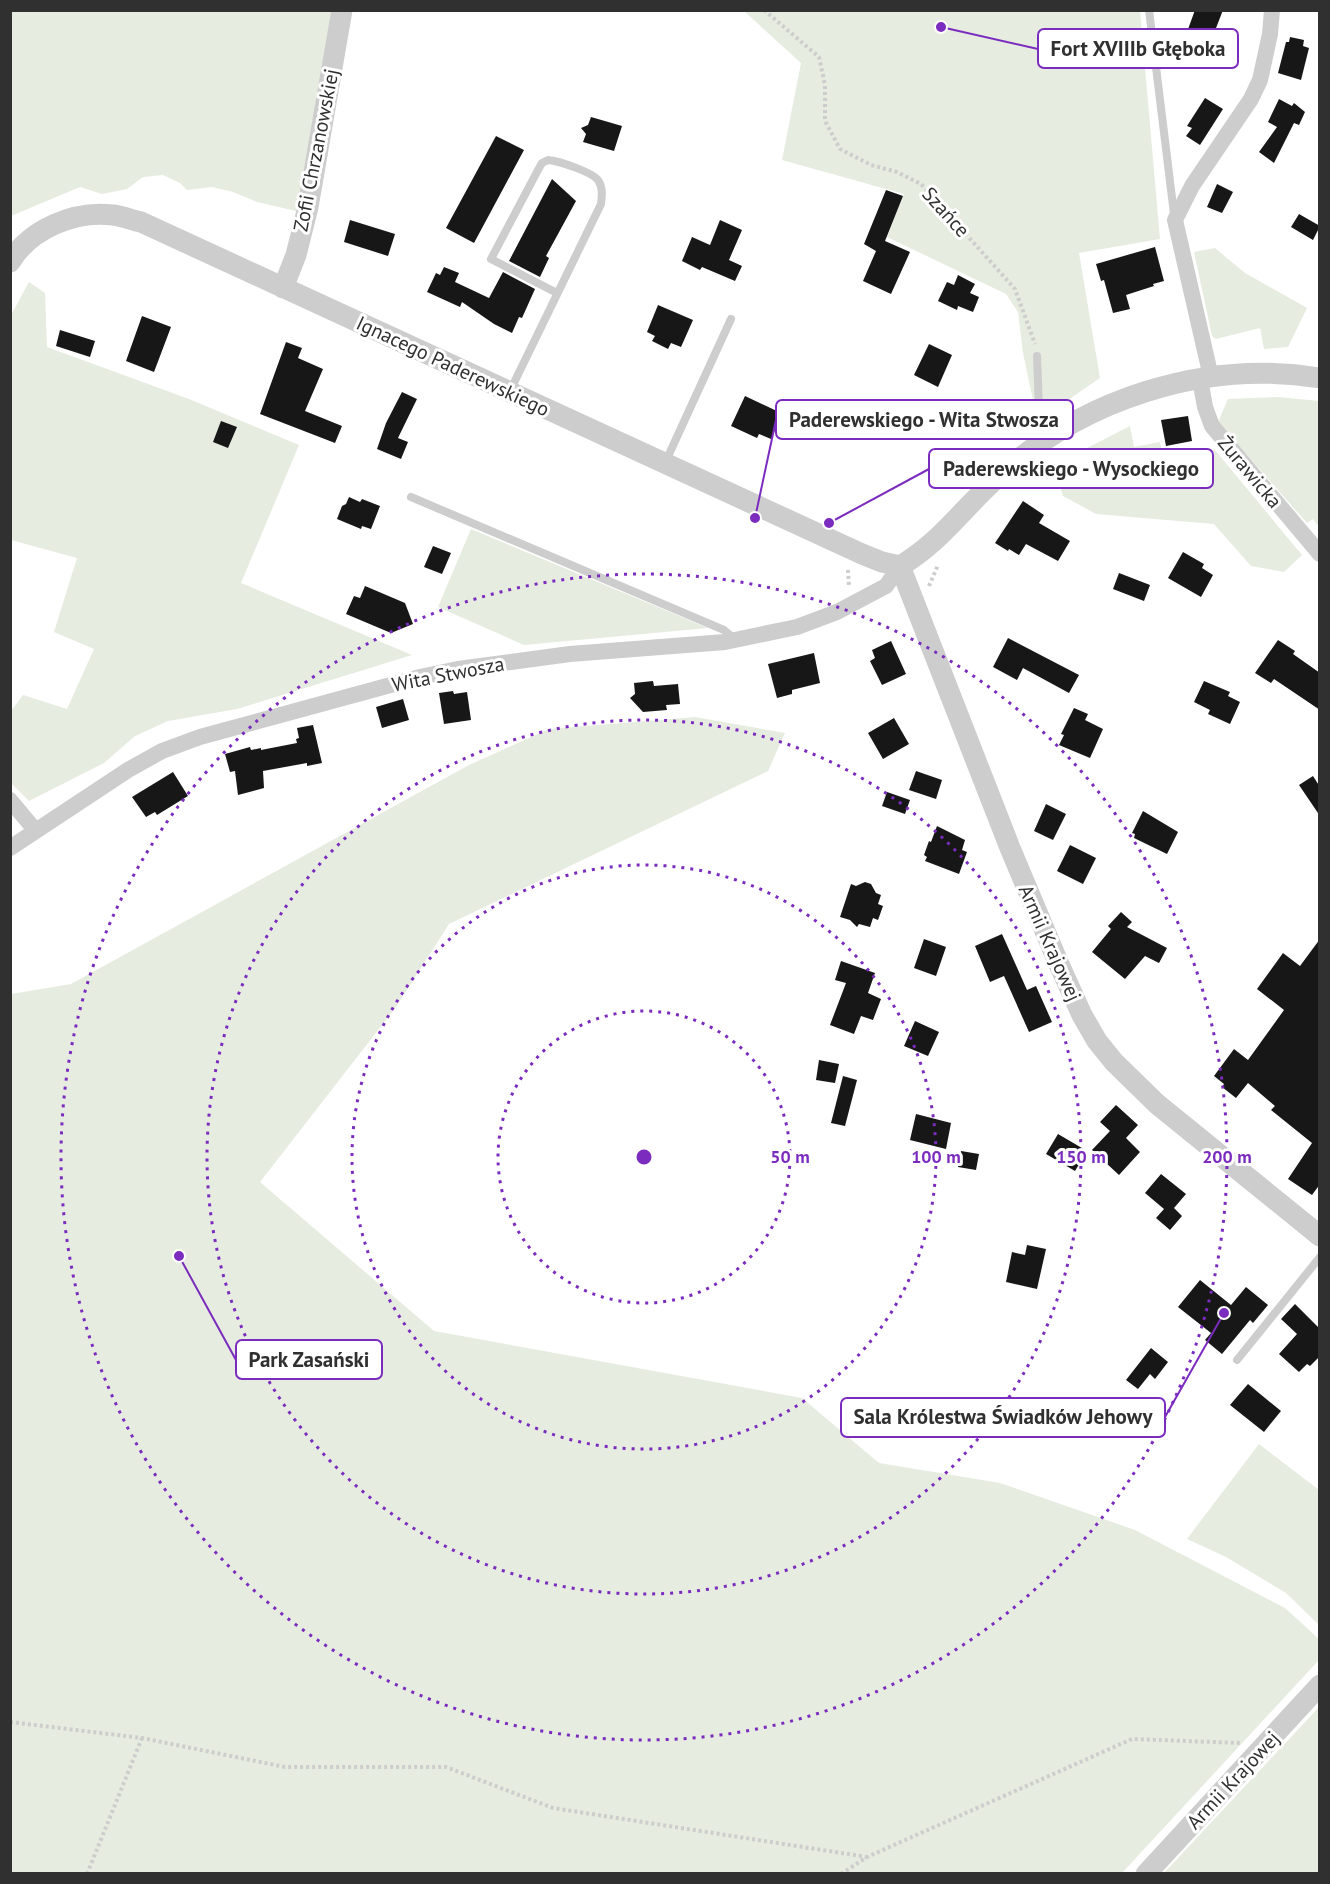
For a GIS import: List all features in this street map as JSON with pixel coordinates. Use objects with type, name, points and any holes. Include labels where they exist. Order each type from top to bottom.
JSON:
[{"type":"street","name":"Zofii Chrzanowskiej","points":[[283,288],[296,255],[308,207],[342,10]]},
{"type":"street","points":[[1175,220],[1192,186],[1234,124],[1260,80],[1270,34],[1272,10]]},
{"type":"street","name":"Ignacego Paderewskiego","points":[[10,262],[15,254],[36,236],[56,223],[92,214],[114,215],[141,222],[862,554],[900,566]]},
{"type":"street","name":"Żurawicka","points":[[1175,220],[1206,378],[1205,407],[1212,426],[1320,554]]},
{"type":"street","points":[[900,566],[925,551],[998,476],[1047,439],[1070,424],[1120,400],[1157,388],[1206,378],[1245,374],[1280,374],[1320,378]]},
{"type":"street","name":"Wita Stwosza","points":[[10,848],[128,770],[200,736],[420,677],[486,665],[559,656],[736,640],[797,627],[837,612],[886,586],[900,566]]},
{"type":"street","name":"Armii Krajowej","points":[[900,566],[1010,848],[1058,962],[1082,1015],[1097,1041],[1114,1062],[1157,1104],[1320,1236]]},
{"type":"street","points":[[10,800],[35,831]]},
{"type":"street","name":"Armii Krajowej","points":[[1146,1874],[1320,1685]]},
{"type":"lane","points":[[1149,10],[1175,220]]},
{"type":"lane","points":[[510,392],[601,204],[602,191],[597,180],[590,175],[548,160],[542,163],[538,170],[491,260],[557,293]]},
{"type":"lane","points":[[665,463],[730,319]]},
{"type":"lane","points":[[1037,356],[1039,409],[1047,439]]},
{"type":"lane","points":[[411,497],[724,630],[736,640]]},
{"type":"lane","points":[[1237,1360],[1320,1257]]},
{"type":"path","name":"Szańce","points":[[764,10],[819,57],[825,85],[825,121],[840,149],[871,165],[897,172],[921,184],[1015,289],[1037,348],[1037,356]]},
{"type":"path","points":[[928,591],[941,559]]},
{"type":"path","points":[[843,595],[849,586],[849,572],[846,565]]},
{"type":"path","points":[[10,1722],[142,1738],[285,1767],[446,1767],[553,1808],[867,1857]]},
{"type":"path","points":[[87,1874],[142,1738]]},
{"type":"path","points":[[841,1874],[867,1857],[1132,1739],[1266,1744]]},
{"type":"shaded area","points":[[11,11],[333,11],[301,201],[296,211],[257,202],[233,192],[212,187],[187,190],[180,183],[163,175],[143,177],[127,189],[102,194],[80,187],[11,216]]},
{"type":"shaded area","points":[[744,11],[1140,11],[1160,239],[1079,253],[1100,378],[1068,400],[1034,405],[1023,353],[1018,312],[1006,294],[887,237],[904,194],[782,160],[801,63]]},
{"type":"shaded area","points":[[1215,248],[1245,273],[1307,308],[1288,347],[1264,349],[1260,328],[1216,339],[1212,336],[1194,252]]},
{"type":"shaded area","points":[[29,282],[45,293],[47,347],[189,399],[299,445],[241,583],[412,655],[237,709],[168,721],[135,736],[104,763],[29,801],[11,783],[11,711],[23,695],[67,709],[94,649],[54,632],[77,558],[11,540],[10,317]]},
{"type":"shaded area","points":[[1278,397],[1319,401],[1319,527],[1313,519],[1307,523],[1218,422],[1228,399]]},
{"type":"shaded area","points":[[1130,426],[1134,447],[1160,442],[1163,459],[1215,450],[1302,555],[1284,572],[1251,566],[1214,524],[1096,514],[1063,496],[1054,465]]},
{"type":"shaded area","points":[[471,529],[708,628],[524,645],[438,607]]},
{"type":"shaded area","points":[[695,717],[785,733],[768,771],[449,924],[396,1007],[260,1182],[434,1331],[802,1398],[879,1463],[1000,1483],[1135,1530],[1285,1608],[1319,1639],[1319,1660],[1122,1873],[11,1873],[11,994],[71,984],[469,765],[549,729]]},
{"type":"shaded area","points":[[1259,1444],[1319,1490],[1319,1625],[1286,1593],[1226,1557],[1187,1539]]},
{"type":"shaded area","points":[[1319,1707],[1319,1873],[1164,1873]]},
{"type":"building","points":[[1195,10],[1223,10],[1211,41],[1187,32]]},
{"type":"building","points":[[1290,37],[1304,40],[1303,46],[1309,48],[1301,80],[1278,73],[1286,42],[1289,42]]},
{"type":"building","points":[[1205,98],[1223,109],[1200,145],[1186,136],[1192,128],[1187,126]]},
{"type":"building","points":[[1279,99],[1292,106],[1294,103],[1305,112],[1299,125],[1294,123],[1274,163],[1259,152],[1277,127],[1268,122]]},
{"type":"building","points":[[591,117],[622,126],[614,151],[583,142],[586,134],[581,128],[588,125]]},
{"type":"building","points":[[496,136],[524,150],[474,243],[446,228]]},
{"type":"building","points":[[552,179],[576,201],[546,256],[549,258],[540,277],[509,261]]},
{"type":"building","points":[[1217,184],[1233,192],[1222,213],[1207,207]]},
{"type":"building","points":[[886,190],[903,196],[885,241],[910,252],[891,294],[863,281],[876,251],[864,244]]},
{"type":"building","points":[[1299,214],[1320,226],[1313,240],[1291,227]]},
{"type":"building","points":[[350,220],[395,234],[388,256],[344,242]]},
{"type":"building","points":[[720,220],[742,230],[729,260],[742,266],[735,281],[702,267],[700,270],[682,261],[692,237],[710,245]]},
{"type":"building","points":[[1155,247],[1164,281],[1126,295],[1130,309],[1113,313],[1104,280],[1101,281],[1096,264]]},
{"type":"building","points":[[444,267],[459,273],[455,282],[489,298],[503,272],[535,289],[522,318],[519,317],[512,333],[494,324],[462,302],[460,307],[427,292],[436,273],[440,275]]},
{"type":"building","points":[[958,275],[975,284],[970,293],[979,297],[973,312],[958,306],[957,310],[938,301],[947,282],[954,285]]},
{"type":"building","points":[[658,305],[693,320],[681,347],[671,343],[668,349],[652,341],[655,336],[647,332]]},
{"type":"building","points":[[142,316],[171,327],[154,372],[126,361]]},
{"type":"building","points":[[60,330],[95,341],[90,357],[56,346]]},
{"type":"building","points":[[286,342],[302,348],[298,358],[323,369],[305,411],[342,426],[335,443],[260,414]]},
{"type":"building","points":[[929,344],[952,355],[938,387],[914,375]]},
{"type":"building","points":[[402,392],[417,399],[398,438],[408,442],[401,459],[377,449],[386,423]]},
{"type":"building","points":[[745,396],[779,412],[784,402],[836,427],[829,440],[786,422],[787,420],[781,417],[771,439],[759,434],[757,438],[731,426]]},
{"type":"building","points":[[1188,416],[1192,441],[1166,446],[1161,420]]},
{"type":"building","points":[[221,421],[237,427],[228,448],[213,442]]},
{"type":"building","points":[[349,497],[380,506],[371,529],[362,526],[361,529],[337,519],[342,506],[346,504]]},
{"type":"building","points":[[1023,501],[1044,515],[1039,523],[1070,541],[1058,561],[1026,544],[1019,555],[995,543]]},
{"type":"building","points":[[433,546],[451,553],[442,574],[424,567]]},
{"type":"building","points":[[1183,552],[1204,564],[1202,568],[1213,575],[1201,597],[1168,578]]},
{"type":"building","points":[[1119,573],[1150,585],[1144,601],[1113,589]]},
{"type":"building","points":[[365,586],[405,603],[413,624],[391,633],[346,614],[354,596],[360,598]]},
{"type":"building","points":[[1008,638],[1079,675],[1069,693],[1023,668],[1017,680],[993,667]]},
{"type":"building","points":[[1278,640],[1295,651],[1293,654],[1320,673],[1320,710],[1274,679],[1271,683],[1255,673]]},
{"type":"building","points":[[891,641],[906,674],[882,685],[870,661],[875,658],[872,650]]},
{"type":"building","points":[[814,653],[820,683],[792,690],[792,694],[777,698],[768,664]]},
{"type":"building","points":[[653,681],[654,686],[678,684],[680,704],[666,705],[667,710],[643,712],[630,698],[635,694],[634,683]]},
{"type":"building","points":[[1204,681],[1230,692],[1228,696],[1240,702],[1230,724],[1208,714],[1210,710],[1194,702]]},
{"type":"building","points":[[453,691],[454,694],[467,692],[471,720],[444,724],[439,693]]},
{"type":"building","points":[[403,699],[409,720],[382,728],[376,707]]},
{"type":"building","points":[[1074,708],[1088,714],[1085,720],[1103,729],[1090,758],[1059,745],[1064,735],[1061,734]]},
{"type":"building","points":[[894,718],[909,744],[883,759],[868,733]]},
{"type":"building","points":[[313,725],[322,763],[307,766],[307,763],[263,771],[264,788],[238,795],[235,771],[230,772],[225,754],[250,747],[251,750],[261,748],[261,750],[297,743],[296,739],[299,738],[297,728]]},
{"type":"building","points":[[916,771],[942,780],[936,799],[909,790]]},
{"type":"building","points":[[173,772],[188,796],[157,815],[155,812],[146,817],[132,797]]},
{"type":"building","points":[[1313,776],[1320,787],[1320,816],[1299,785]]},
{"type":"building","points":[[887,792],[910,800],[905,814],[882,806]]},
{"type":"building","points":[[1046,804],[1066,814],[1053,840],[1034,831]]},
{"type":"building","points":[[1143,811],[1178,832],[1167,854],[1134,838],[1135,834],[1132,833]]},
{"type":"building","points":[[937,826],[965,840],[962,850],[967,852],[959,874],[925,861],[927,857],[924,855]]},
{"type":"building","points":[[1070,845],[1096,858],[1083,884],[1057,871]]},
{"type":"building","points":[[865,882],[871,884],[876,893],[881,895],[878,904],[883,906],[878,920],[873,918],[870,927],[859,924],[857,927],[850,920],[840,917],[851,884],[856,886]]},
{"type":"building","points":[[1121,912],[1132,922],[1127,927],[1167,948],[1159,963],[1145,956],[1125,979],[1092,952],[1111,929],[1108,926]]},
{"type":"building","points":[[1002,934],[1027,990],[1036,986],[1052,1022],[1029,1032],[1004,976],[990,982],[975,946]]},
{"type":"building","points":[[924,939],[946,947],[936,976],[914,968]]},
{"type":"building","points":[[1320,939],[1320,1184],[1312,1195],[1288,1179],[1312,1143],[1271,1110],[1275,1106],[1248,1083],[1236,1098],[1222,1087],[1224,1084],[1214,1076],[1234,1049],[1248,1060],[1284,1010],[1257,989],[1283,953],[1300,966]]},
{"type":"building","points":[[841,961],[875,973],[868,993],[881,999],[873,1020],[861,1016],[854,1034],[830,1025],[846,983],[835,980]]},
{"type":"building","points":[[915,1021],[939,1032],[928,1056],[904,1046]]},
{"type":"building","points":[[819,1060],[839,1064],[835,1083],[816,1080]]},
{"type":"building","points":[[843,1076],[857,1080],[845,1126],[831,1123]]},
{"type":"building","points":[[1116,1105],[1138,1125],[1126,1138],[1140,1152],[1119,1175],[1092,1150],[1110,1131],[1100,1122]]},
{"type":"building","points":[[916,1114],[951,1123],[946,1149],[910,1140]]},
{"type":"building","points":[[1058,1134],[1087,1151],[1075,1171],[1046,1154]]},
{"type":"building","points":[[961,1151],[979,1154],[976,1170],[958,1167]]},
{"type":"building","points":[[1161,1174],[1186,1194],[1174,1208],[1182,1216],[1170,1230],[1156,1218],[1164,1209],[1145,1193]]},
{"type":"building","points":[[1027,1245],[1046,1249],[1037,1289],[1006,1282],[1012,1252],[1025,1255]]},
{"type":"building","points":[[1200,1280],[1231,1305],[1246,1287],[1268,1305],[1253,1323],[1250,1320],[1222,1354],[1205,1340],[1211,1333],[1178,1307]]},
{"type":"building","points":[[1295,1304],[1320,1329],[1320,1356],[1310,1366],[1307,1364],[1299,1372],[1279,1354],[1297,1334],[1281,1319]]},
{"type":"building","points":[[1151,1348],[1168,1362],[1155,1379],[1150,1374],[1138,1389],[1126,1380]]},
{"type":"building","points":[[1248,1384],[1281,1411],[1264,1432],[1230,1405]]},
{"type":"place","name":"Fort XVIIIb Głęboka","points":[[941,27]]},
{"type":"place","name":"Paderewskiego - Wita Stwosza","points":[[755,518]]},
{"type":"place","name":"Paderewskiego - Wysockiego","points":[[829,523]]},
{"type":"place","name":"Park Zasański","points":[[179,1256]]},
{"type":"place","name":"Sala Królestwa Świadków Jehowy","points":[[1224,1313]]}]
